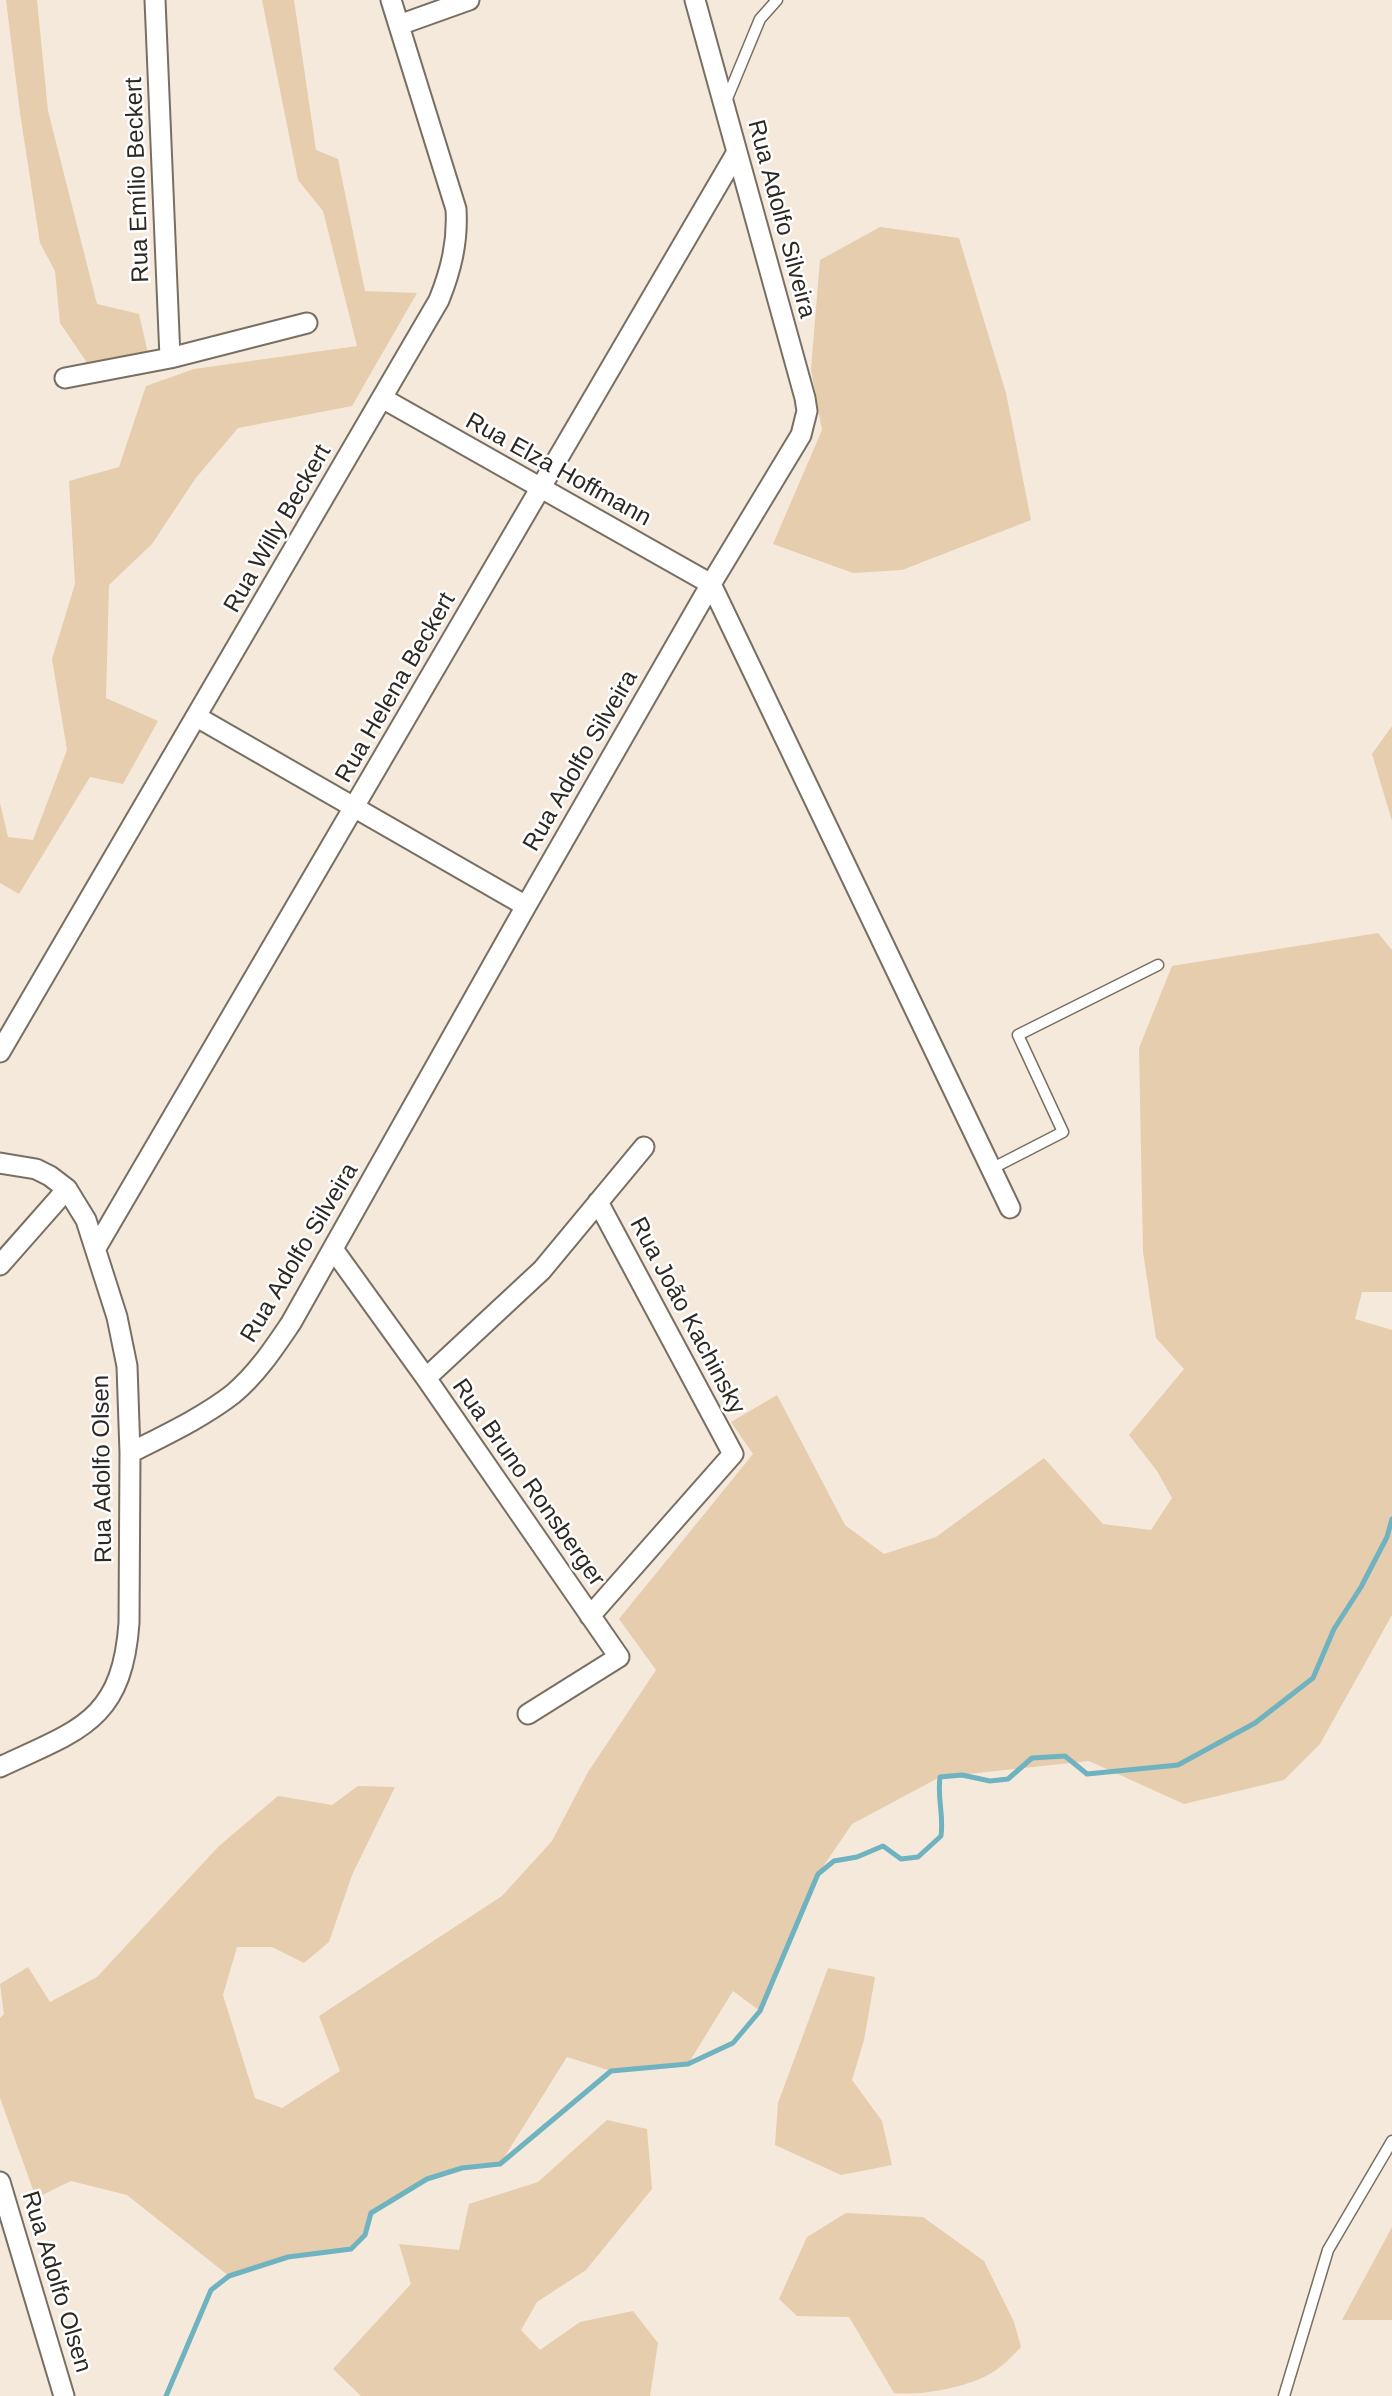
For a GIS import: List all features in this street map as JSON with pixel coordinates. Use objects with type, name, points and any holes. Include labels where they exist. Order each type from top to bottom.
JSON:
[{"type":"street","name":"Rua Emílio Beckert","points":[[155,0],[170,358]]},
{"type":"street","name":"Rua Willy Beckert","points":[[0,1052],[439,300],[454,257],[456,209],[391,0]]},
{"type":"street","points":[[399,25],[469,0]]},
{"type":"street","name":"Rua Adolfo Silveira","points":[[130,1453],[201,1415],[233,1394],[252,1376],[291,1323],[526,906],[711,584],[801,435],[807,411],[805,398],[695,0]]},
{"type":"street","name":"Rua Helena Beckert","points":[[96,1248],[737,152]]},
{"type":"street","points":[[65,378],[170,358],[307,323]]},
{"type":"street","name":"Rua Elza Hoffmann","points":[[382,398],[711,584]]},
{"type":"street","points":[[711,584],[1010,1208]]},
{"type":"street","points":[[197,717],[526,906]]},
{"type":"street","points":[[426,1378],[542,1270],[644,1147]]},
{"type":"street","name":"Rua Adolfo Olsen","points":[[0,1163],[36,1170],[50,1176],[67,1189],[86,1220],[123,1339],[127,1366],[130,1453],[129,1623],[125,1658],[118,1682],[94,1716],[80,1728],[0,1767]]},
{"type":"street","points":[[0,1265],[67,1189]]},
{"type":"street","name":"Rua João Kachinsky","points":[[590,1615],[733,1454],[598,1202]]},
{"type":"street","name":"Rua Bruno Ronsberger","points":[[332,1250],[426,1378],[619,1657],[528,1714]]},
{"type":"street","name":"Rua Adolfo Olsen","points":[[0,2182],[64,2396]]},
{"type":"lane","points":[[724,105],[760,19],[777,0]]},
{"type":"lane","points":[[991,1169],[1063,1132],[1018,1035],[1158,965]]},
{"type":"lane","points":[[1284,2396],[1328,2250],[1392,2141]]},
{"type":"shaded area","points":[[6,0],[37,0],[48,111],[97,304],[139,314],[150,362],[94,373],[60,323],[55,271],[40,243]]},
{"type":"shaded area","points":[[262,0],[294,0],[316,150],[338,159],[365,291],[417,293],[352,406],[238,428],[195,479],[152,544],[109,585],[106,698],[158,721],[123,784],[90,777],[19,894],[0,883],[0,803],[8,837],[33,840],[67,750],[52,659],[75,584],[69,481],[119,467],[146,386],[194,369],[357,346],[323,211],[298,180]]},
{"type":"shaded area","points":[[880,227],[959,238],[1006,393],[1031,520],[902,570],[853,573],[773,544],[822,430],[811,369],[820,260]]},
{"type":"shaded area","points":[[1392,726],[1392,821],[1372,754]]},
{"type":"shaded area","points":[[1378,933],[1392,950],[1392,1292],[1362,1292],[1355,1319],[1392,1330],[1392,1615],[1320,1744],[1284,1780],[1184,1804],[1089,1761],[940,1777],[852,1824],[818,1874],[760,2011],[733,1991],[688,2064],[611,2071],[567,2057],[500,2164],[462,2168],[427,2179],[371,2213],[365,2235],[351,2249],[288,2257],[229,2276],[127,2195],[71,2181],[36,2198],[0,2098],[0,2018],[4,2014],[0,1984],[28,1967],[50,2002],[97,1977],[219,1846],[278,1796],[332,1805],[358,1786],[395,1787],[352,1875],[329,1942],[304,1963],[272,1947],[237,1947],[223,1995],[255,2098],[282,2108],[340,2071],[319,2016],[502,1896],[552,1841],[588,1772],[656,1670],[619,1619],[753,1454],[731,1422],[777,1395],[845,1525],[884,1554],[936,1537],[1044,1458],[1103,1524],[1151,1530],[1172,1498],[1157,1471],[1129,1435],[1184,1369],[1156,1338],[1143,1252],[1139,1048],[1172,966]]},
{"type":"shaded area","points":[[828,1968],[875,1977],[864,2040],[852,2080],[882,2121],[892,2165],[841,2175],[775,2145],[778,2103]]},
{"type":"shaded area","points":[[607,2120],[647,2129],[652,2189],[586,2270],[537,2302],[521,2330],[540,2350],[580,2322],[633,2311],[658,2343],[650,2396],[361,2396],[333,2369],[411,2284],[399,2244],[459,2250],[469,2204],[538,2182]]},
{"type":"shaded area","points":[[846,2213],[923,2217],[984,2261],[1014,2322],[1021,2347],[999,2368],[961,2386],[932,2392],[894,2393],[849,2317],[797,2316],[779,2299],[807,2237]]},
{"type":"shaded area","points":[[1392,2227],[1392,2320],[1342,2320]]},
{"type":"waterway","points":[[166,2396],[211,2290],[229,2276],[288,2257],[351,2249],[365,2235],[371,2213],[427,2179],[462,2168],[500,2164],[611,2071],[688,2064],[733,2043],[760,2011],[818,1874],[834,1861],[857,1857],[883,1846],[901,1859],[918,1857],[941,1836],[940,1777],[962,1775],[990,1781],[1008,1779],[1032,1758],[1065,1756],[1087,1774],[1178,1765],[1255,1723],[1313,1678],[1334,1629],[1361,1587],[1387,1537],[1392,1519]]}]
